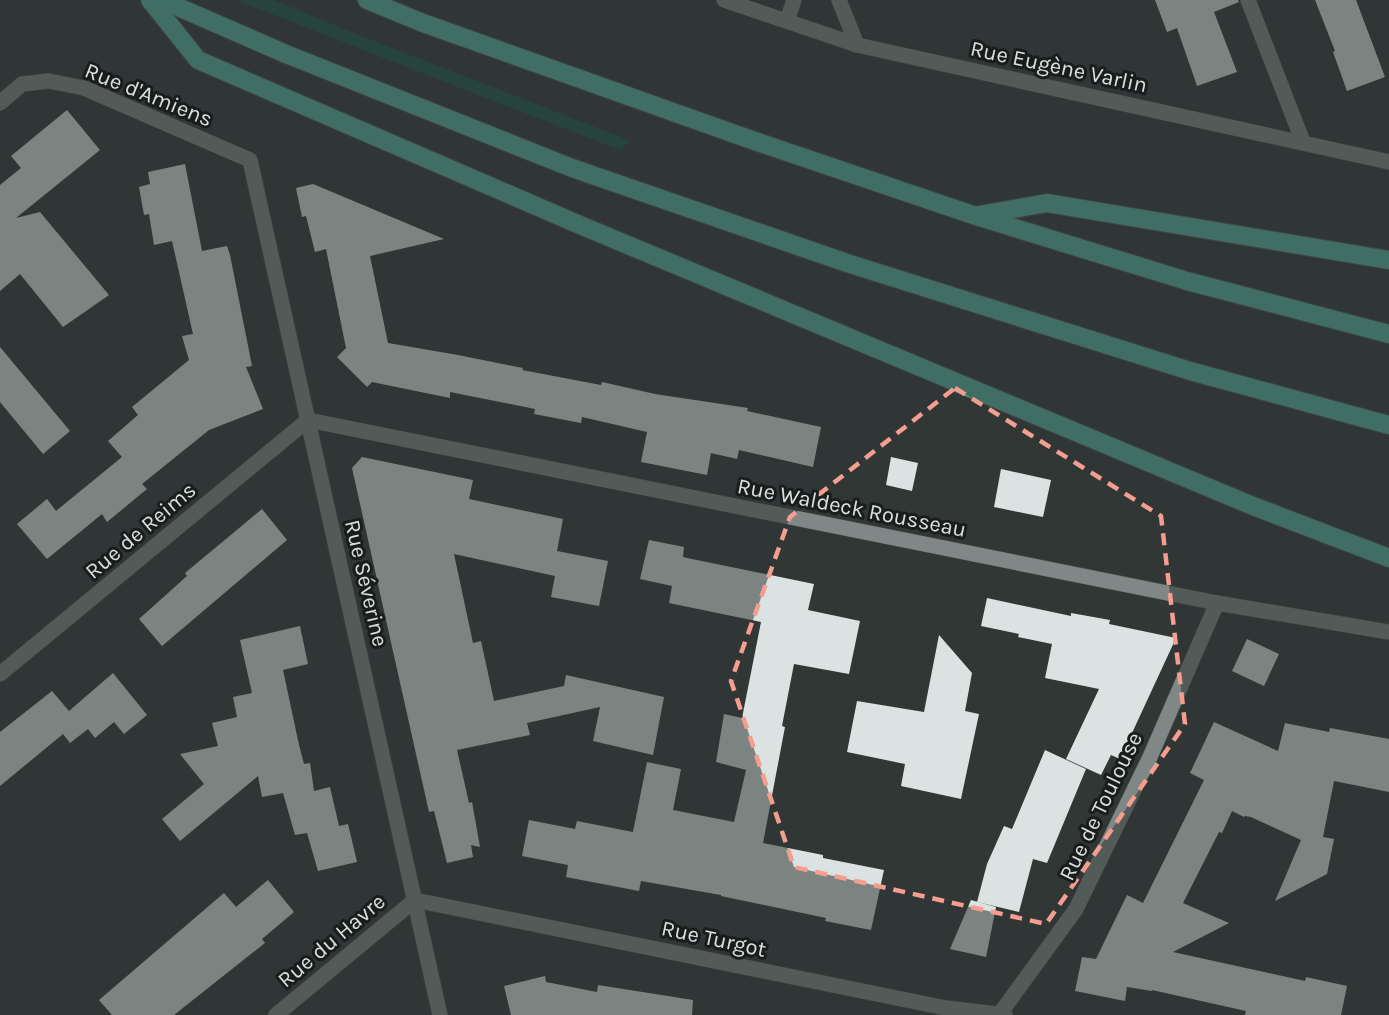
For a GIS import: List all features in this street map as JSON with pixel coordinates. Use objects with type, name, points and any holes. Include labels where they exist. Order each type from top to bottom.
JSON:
[{"type":"highway","points":[[150,0],[198,60],[580,225],[1242,501],[1389,558]]},
{"type":"highway","points":[[162,0],[286,54],[572,168],[847,264],[1190,370],[1389,425]]},
{"type":"highway","points":[[367,0],[423,23],[746,138],[976,216],[1187,281],[1389,334]]},
{"type":"highway","points":[[976,216],[1047,203],[1389,260]]},
{"type":"street","name":"Rue Eugène Varlin","points":[[724,0],[857,45],[1389,162]]},
{"type":"street","points":[[788,21],[794,0]]},
{"type":"street","points":[[839,0],[857,45]]},
{"type":"street","points":[[1248,0],[1303,142]]},
{"type":"street","name":"Rue d'Amiens","points":[[0,103],[22,84],[49,81],[84,88],[250,160]]},
{"type":"street","name":"Rue Séverine","points":[[250,160],[440,1015]]},
{"type":"street","name":"Rue Waldeck Rousseau","points":[[308,420],[1217,603],[1389,632]]},
{"type":"street","name":"Rue de Reims","points":[[0,674],[308,420]]},
{"type":"street","name":"Rue de Toulouse","points":[[999,1015],[1076,909],[1150,757],[1217,603]]},
{"type":"street","name":"Rue Turgot","points":[[415,900],[946,1008],[1005,1015]]},
{"type":"street","name":"Rue du Havre","points":[[276,1015],[415,900]]},
{"type":"highlighted area","points":[[955,388],[1161,516],[1185,724],[1046,924],[794,867],[731,681],[790,517]]},
{"type":"green space","points":[[236,0],[274,0],[631,141],[620,150]]},
{"type":"building","points":[[1155,0],[1238,0],[1239,2],[1214,12],[1237,72],[1197,86],[1177,28],[1167,32]]},
{"type":"building","points":[[1315,0],[1356,0],[1385,77],[1347,91],[1333,52],[1335,51]]},
{"type":"building","points":[[67,110],[100,150],[16,218],[40,212],[109,295],[63,327],[20,274],[0,291],[0,185],[21,168],[11,156]]},
{"type":"building","points":[[185,164],[202,251],[227,246],[230,255],[252,366],[246,367],[263,409],[209,430],[142,484],[147,489],[107,522],[102,514],[47,559],[17,524],[47,499],[56,511],[122,457],[108,441],[138,415],[132,407],[189,360],[182,336],[193,334],[172,241],[154,245],[149,214],[144,215],[139,187],[150,184],[148,172]]},
{"type":"building","points":[[313,184],[444,239],[370,256],[388,343],[601,385],[602,382],[655,394],[748,408],[747,411],[821,427],[813,467],[739,450],[737,459],[711,453],[707,475],[641,462],[647,432],[582,417],[581,423],[534,414],[535,409],[450,392],[450,398],[372,382],[367,387],[337,357],[346,348],[326,249],[315,252],[306,216],[302,217],[296,188]]},
{"type":"building","points":[[0,347],[70,431],[43,454],[0,402]]},
{"type":"building","points":[[362,457],[473,480],[469,499],[563,519],[557,551],[608,561],[599,606],[551,597],[555,576],[454,554],[473,643],[481,641],[494,701],[564,686],[566,675],[664,697],[653,755],[593,741],[600,707],[527,723],[530,735],[457,750],[469,803],[472,802],[480,847],[471,845],[473,857],[447,863],[434,811],[429,812],[352,468]]},
{"type":"building","points":[[891,457],[918,463],[912,491],[886,485]]},
{"type":"building","points":[[1001,469],[1051,480],[1043,517],[994,507]]},
{"type":"building","points":[[262,509],[287,540],[162,646],[139,619],[187,576],[185,573]]},
{"type":"building","points":[[649,540],[684,547],[683,557],[814,584],[808,610],[860,621],[849,674],[794,664],[782,726],[785,727],[763,843],[884,870],[871,930],[721,895],[641,881],[639,891],[566,877],[568,865],[522,856],[529,820],[575,829],[577,821],[633,832],[647,762],[681,769],[673,810],[734,822],[746,770],[716,762],[724,714],[742,718],[761,622],[669,603],[672,586],[640,579]]},
{"type":"building","points":[[987,598],[1071,616],[1071,613],[1110,620],[1109,624],[1176,638],[1120,759],[1111,755],[1101,775],[1066,759],[1099,689],[1045,678],[1052,644],[981,626]]},
{"type":"building","points":[[300,626],[308,664],[283,670],[299,745],[304,764],[310,763],[314,791],[330,787],[339,826],[348,824],[357,862],[318,871],[307,833],[295,835],[283,793],[262,797],[258,776],[180,841],[162,819],[204,784],[180,754],[218,746],[212,723],[237,717],[233,697],[252,693],[240,640]]},
{"type":"building","points":[[939,635],[972,673],[965,711],[979,714],[961,799],[901,786],[905,764],[847,752],[857,701],[924,712]]},
{"type":"building","points":[[1247,639],[1279,654],[1264,686],[1232,671]]},
{"type":"building","points":[[113,673],[147,715],[124,734],[114,722],[95,738],[88,729],[70,743],[63,734],[0,786],[0,732],[52,691],[69,711]]},
{"type":"building","points":[[1214,722],[1278,751],[1285,723],[1329,732],[1330,728],[1389,739],[1389,792],[1334,781],[1323,837],[1334,839],[1327,874],[1275,901],[1301,840],[1251,817],[1244,817],[1232,811],[1183,903],[1229,923],[1173,952],[1305,981],[1306,977],[1347,986],[1341,1015],[1245,1015],[1246,1011],[1152,990],[1127,987],[1125,1001],[1075,991],[1082,957],[1096,959],[1127,895],[1143,903],[1204,780],[1190,773]]},
{"type":"building","points":[[1045,750],[1086,769],[1047,863],[1033,859],[1019,912],[977,902],[987,864],[1004,826],[1012,829]]},
{"type":"building","points":[[268,880],[294,912],[262,939],[265,943],[174,1015],[112,1015],[99,1000],[224,893],[236,907]]},
{"type":"building","points":[[971,900],[996,907],[986,957],[950,949]]},
{"type":"building","points":[[545,976],[546,982],[597,992],[598,985],[693,1000],[692,1015],[511,1015],[504,986]]}]
